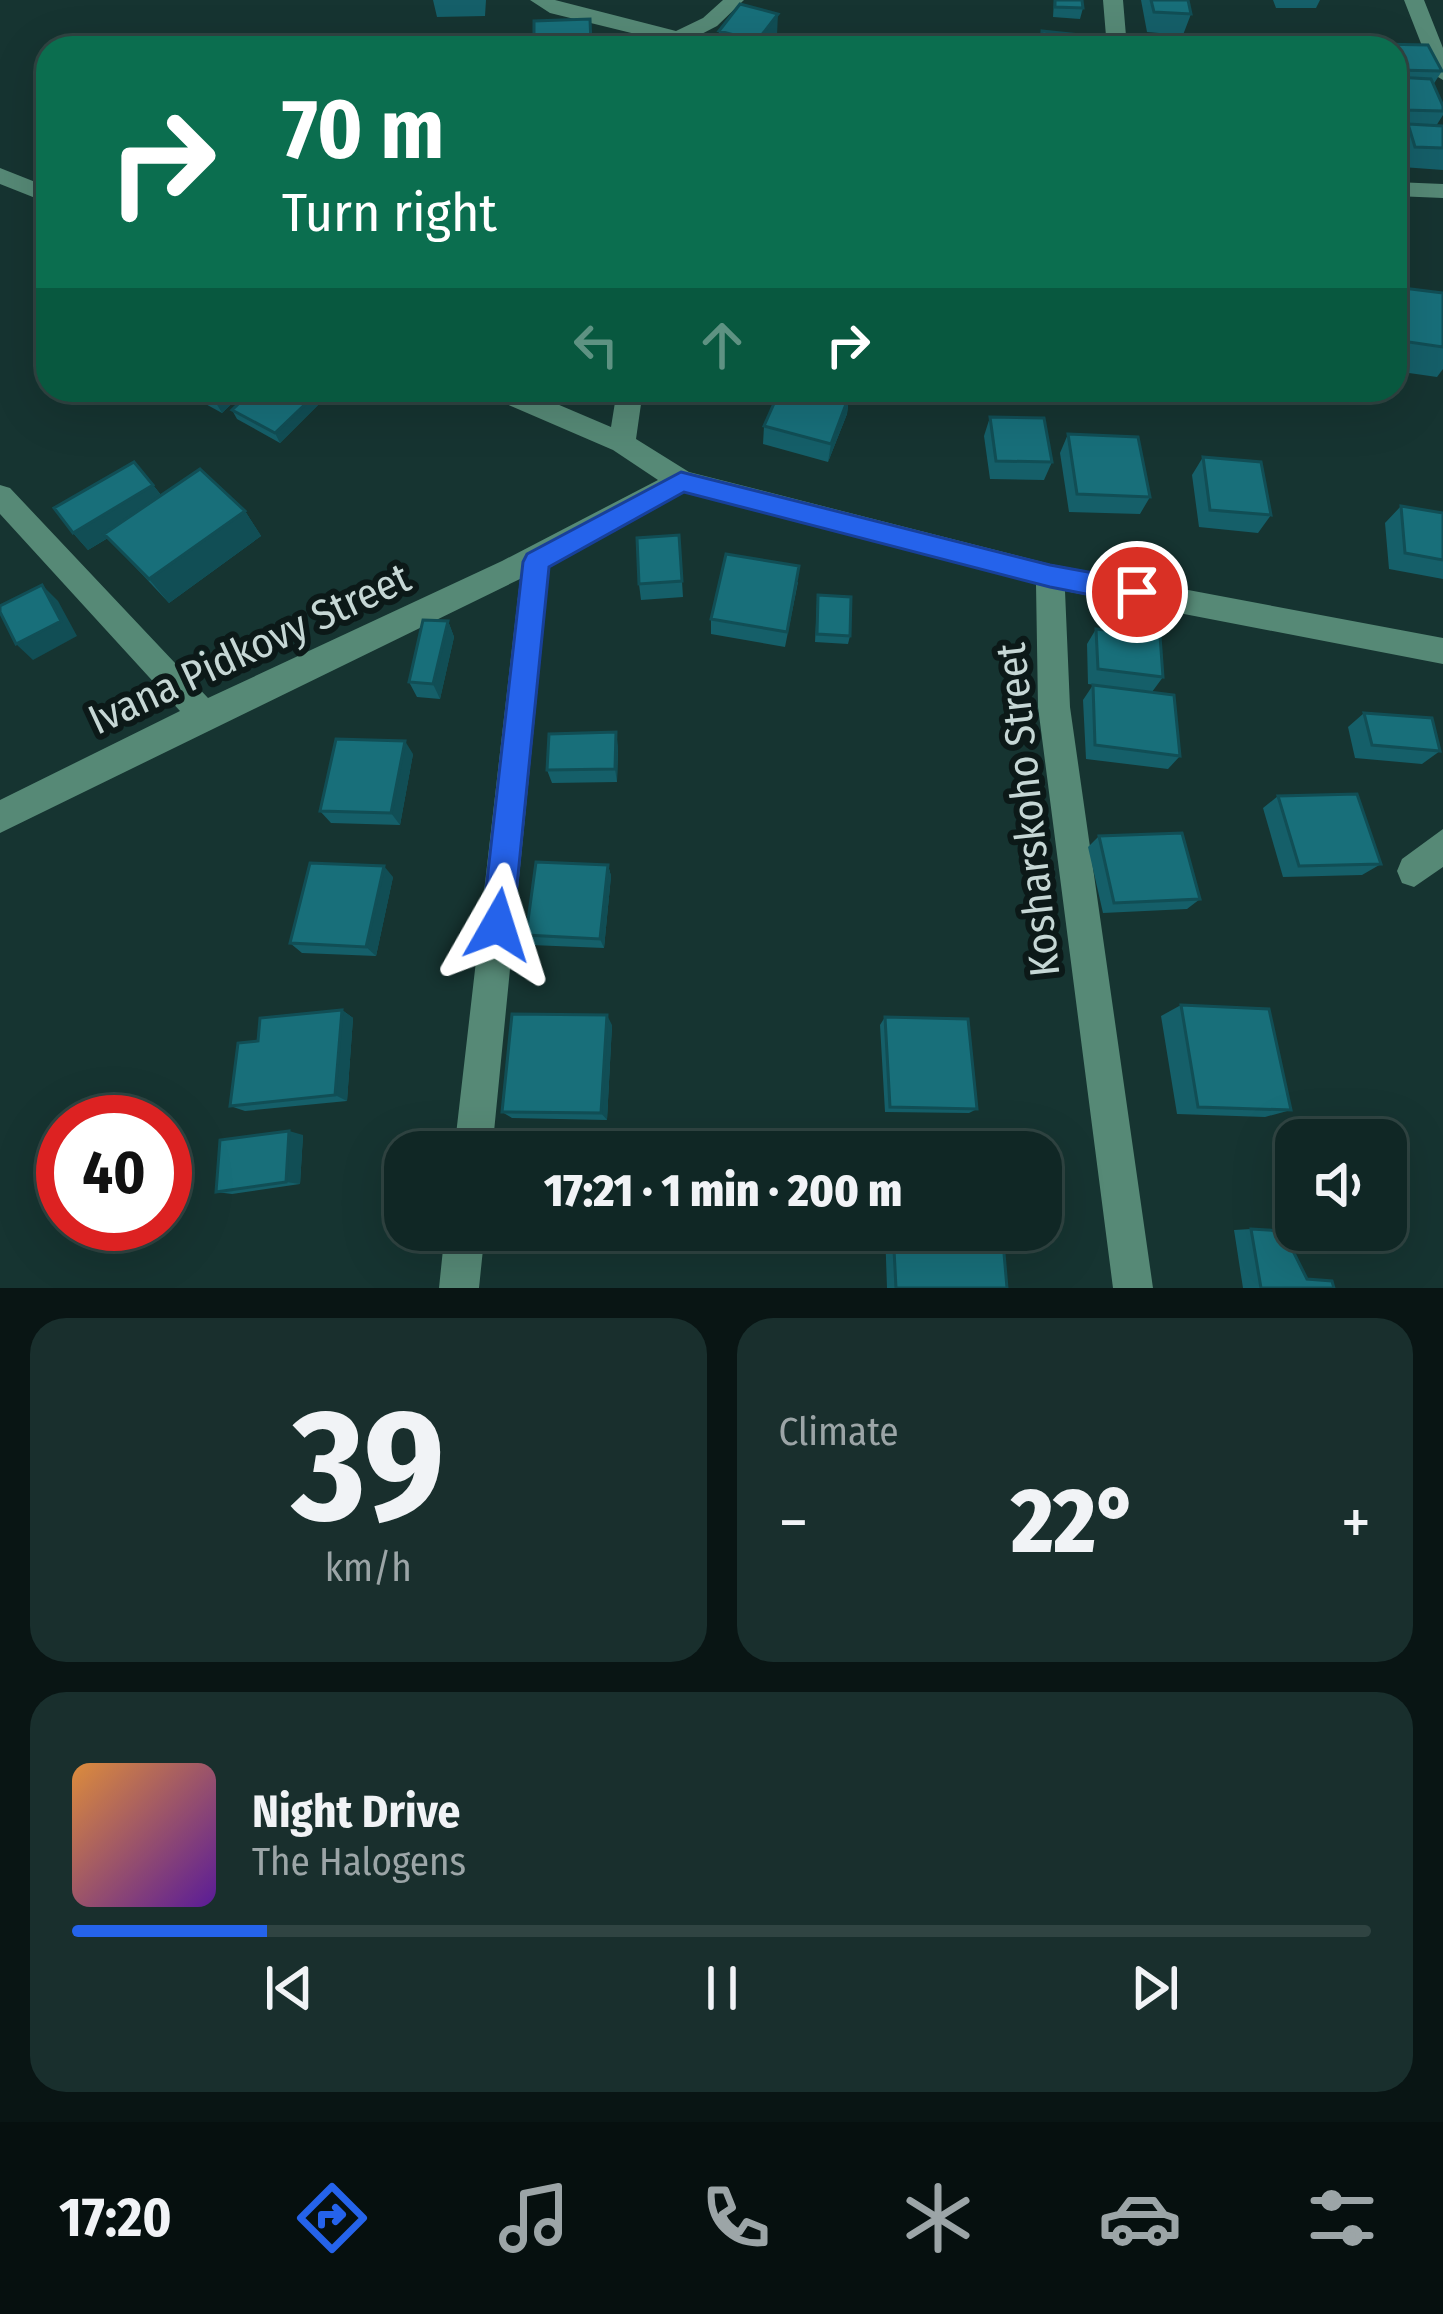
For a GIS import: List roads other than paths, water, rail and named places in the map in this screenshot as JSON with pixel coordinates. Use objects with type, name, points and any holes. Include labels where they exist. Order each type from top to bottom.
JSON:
[{"type":"street","points":[[540,0],[556,9],[653,36]]},
{"type":"street","points":[[689,36],[734,0]]},
{"type":"street","points":[[1113,0],[1116,36]]},
{"type":"street","points":[[1414,0],[1443,74]]},
{"type":"street","points":[[0,176],[36,191]]},
{"type":"street","points":[[1407,189],[1443,190]]},
{"type":"street","points":[[527,402],[622,443],[681,482],[1050,576],[1443,651]]},
{"type":"street","points":[[622,443],[628,402]]},
{"type":"street","name":"Ivana Pidkovy Street","points":[[0,817],[202,712],[536,562],[681,482]]},
{"type":"street","points":[[0,496],[202,712]]},
{"type":"street","points":[[475,1131],[536,562]]},
{"type":"street","name":"Kosharskoho Street","points":[[1050,576],[1054,707],[1133,1288]]},
{"type":"street","points":[[1414,872],[1443,845]]},
{"type":"street","points":[[459,1288],[463,1251]]}]
